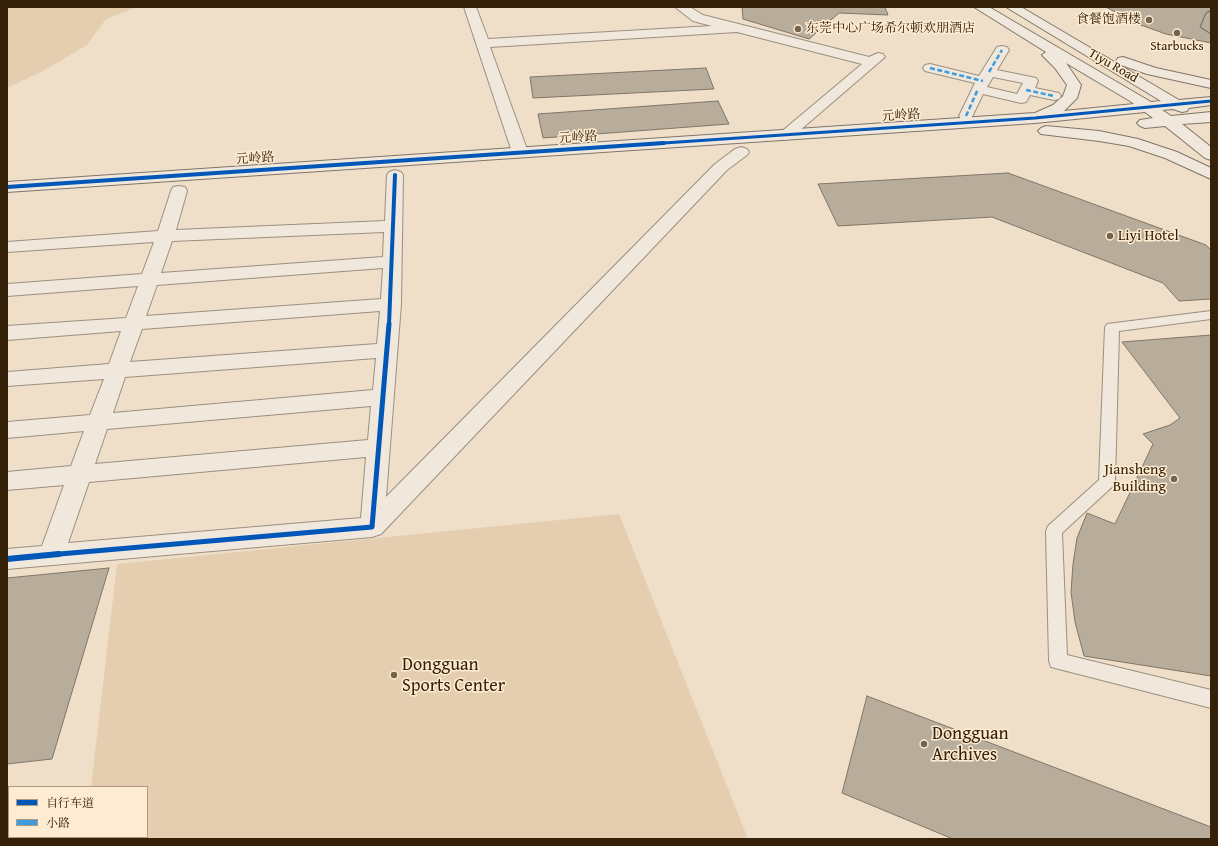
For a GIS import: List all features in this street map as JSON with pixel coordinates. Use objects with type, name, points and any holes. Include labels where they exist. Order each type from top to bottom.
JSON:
[{"type":"street","points":[[470,7],[520,152]]},
{"type":"street","points":[[681,7],[698,18],[875,60],[786,135]]},
{"type":"street","name":"Tiyu Road","points":[[980,7],[1151,108],[1168,121]]},
{"type":"street","name":"Tiyu Road","points":[[1015,7],[1176,105],[1207,121]]},
{"type":"street","points":[[482,43],[737,28]]},
{"type":"street","points":[[1054,32],[1104,54],[1152,71],[1211,84]]},
{"type":"street","points":[[1029,36],[1060,65],[1074,84],[1070,98],[1058,108],[1035,118]]},
{"type":"street","points":[[966,116],[984,80],[1002,50]]},
{"type":"street","points":[[930,68],[984,80],[1031,81],[1021,99],[984,80]]},
{"type":"street","points":[[1026,90],[1054,96]]},
{"type":"street","name":"元岭路","points":[[7,187],[1035,118],[1211,101]]},
{"type":"street","points":[[1168,121],[1211,155]]},
{"type":"street","name":"元岭路","points":[[7,202],[1046,131],[1168,121],[1207,121]]},
{"type":"street","points":[[1046,131],[1099,136],[1132,142],[1171,155],[1211,174]]},
{"type":"street","points":[[7,559],[372,527],[721,167],[741,152]]},
{"type":"street","points":[[372,527],[391,304],[392,226],[395,175]]},
{"type":"street","points":[[51,555],[165,237],[179,191]]},
{"type":"street","points":[[7,247],[165,237],[392,226]]},
{"type":"street","points":[[7,290],[392,262]]},
{"type":"street","points":[[7,333],[391,304]]},
{"type":"street","points":[[7,379],[387,350]]},
{"type":"street","points":[[7,430],[383,397]]},
{"type":"street","points":[[7,481],[379,447]]},
{"type":"lane","points":[[1211,315],[1112,327],[1106,482],[1054,531],[1058,661],[1211,699]]},
{"type":"shaded area","points":[[7,7],[137,7],[106,19],[87,45],[43,71],[7,88]]},
{"type":"shaded area","name":"Dongguan Sports Center","points":[[619,514],[748,839],[84,839],[148,838],[148,786],[91,786],[117,564]]},
{"type":"building","name":"东莞中心广场希尔顿欢朋酒店","points":[[742,7],[885,7],[888,15],[839,13],[809,39],[743,19]]},
{"type":"building","points":[[1106,7],[1211,7],[1211,11],[1206,13],[1200,27],[1211,34],[1211,43],[1166,34],[1135,23]]},
{"type":"building","points":[[1211,11],[1211,34],[1200,27],[1206,13]]},
{"type":"building","points":[[706,68],[714,89],[533,98],[530,77]]},
{"type":"building","points":[[718,101],[729,124],[543,138],[538,114]]},
{"type":"building","name":"Liyi Hotel","points":[[1008,173],[1206,245],[1211,250],[1211,299],[1179,301],[1163,283],[992,217],[838,226],[818,184]]},
{"type":"building","name":"Jiansheng Building","points":[[1211,335],[1211,676],[1084,656],[1075,622],[1071,592],[1077,538],[1087,513],[1115,524],[1153,444],[1143,434],[1170,425],[1180,418],[1122,342]]},
{"type":"building","points":[[109,568],[52,759],[7,764],[7,578]]},
{"type":"building","name":"Dongguan Archives","points":[[867,696],[1211,827],[1211,839],[953,839],[842,793]]},
{"type":"marked path","points":[[989,72],[1002,50]]},
{"type":"marked path","points":[[930,68],[983,81]]},
{"type":"marked path","points":[[966,116],[978,89]]},
{"type":"marked path","points":[[1026,90],[1054,96]]},
{"type":"cycle path","points":[[7,187],[1035,118],[1211,101]]},
{"type":"cycle path","points":[[7,559],[372,527],[391,297],[395,175]]},
{"type":"place","name":"食餐饱酒楼","points":[[1149,20]]},
{"type":"place","name":"东莞中心广场希尔顿欢朋酒店","points":[[798,29]]},
{"type":"place","name":"Starbucks","points":[[1177,33]]},
{"type":"place","name":"Liyi Hotel","points":[[1110,236]]},
{"type":"place","name":"Jiansheng Building","points":[[1174,479]]},
{"type":"place","name":"Dongguan Sports Center","points":[[394,675]]},
{"type":"place","name":"Dongguan Archives","points":[[924,744]]}]
